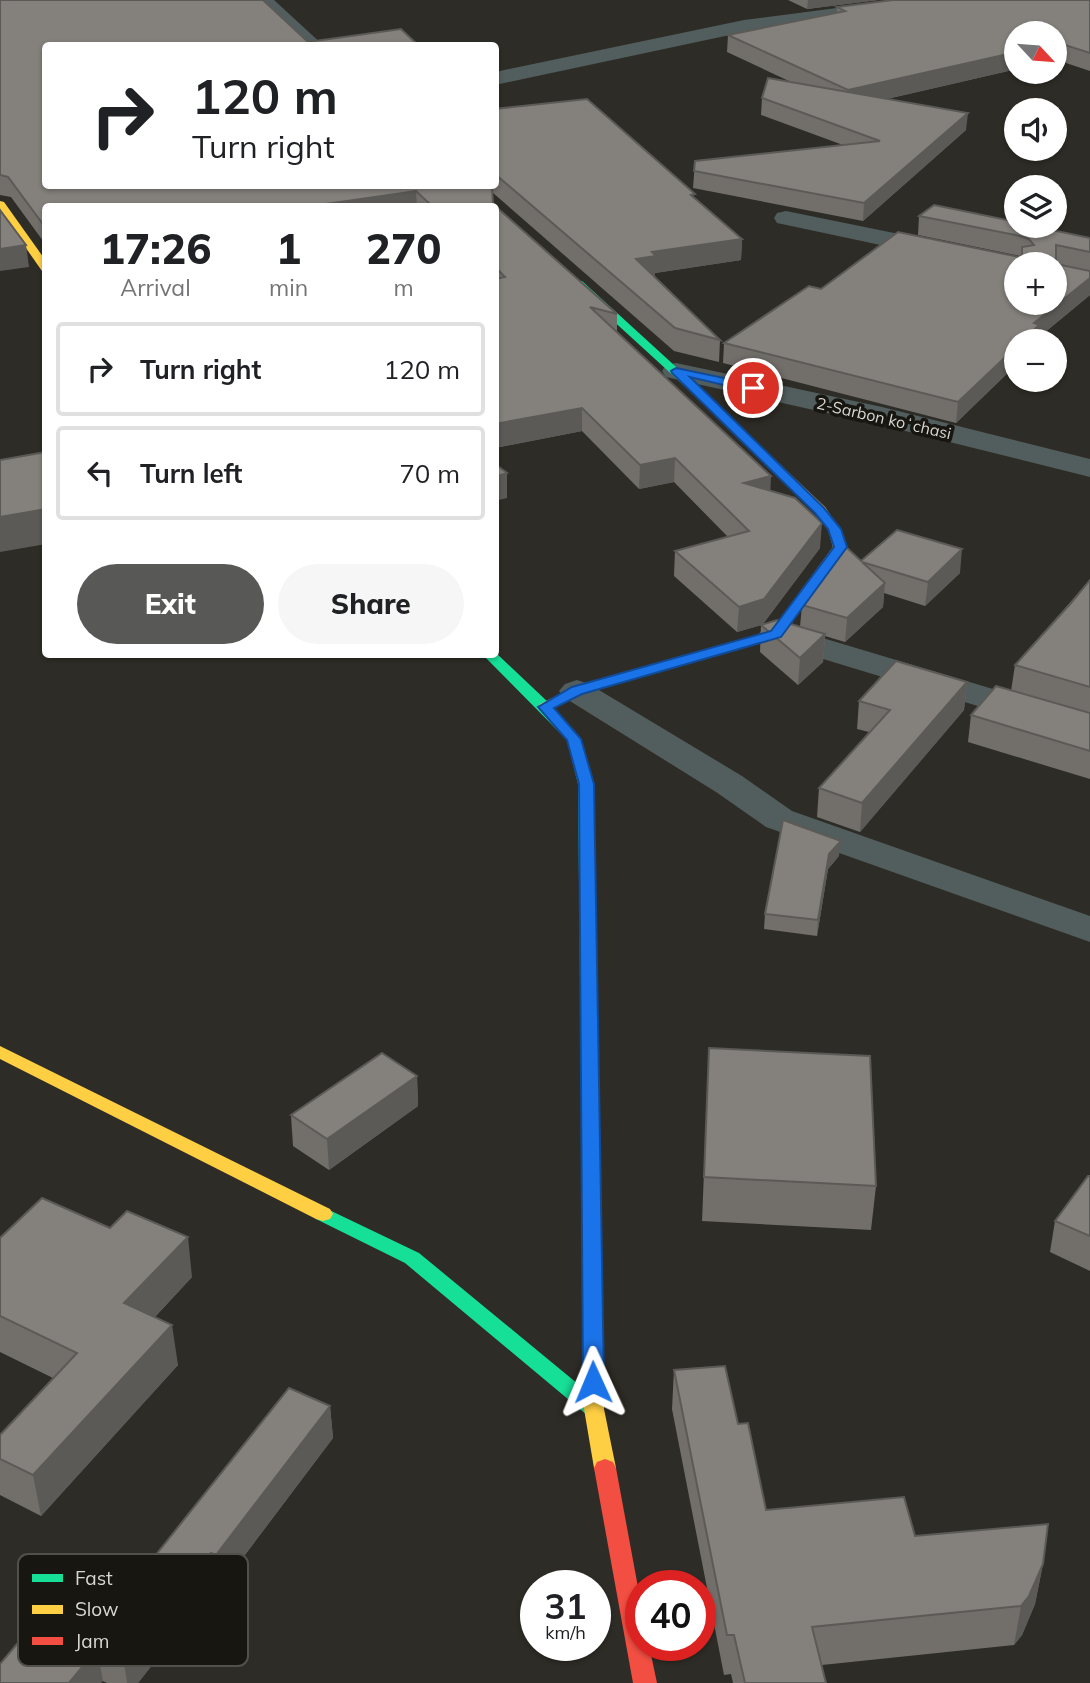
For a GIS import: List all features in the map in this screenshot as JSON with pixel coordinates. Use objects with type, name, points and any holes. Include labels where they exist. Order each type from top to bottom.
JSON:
[{"type":"street","points":[[262,0],[309,42]]},
{"type":"street","points":[[499,78],[744,26],[895,7],[921,0]]},
{"type":"street","points":[[0,204],[42,263]]},
{"type":"street","points":[[786,218],[1004,263]]},
{"type":"street","points":[[566,273],[676,371],[820,510],[834,529],[840,547],[776,634]]},
{"type":"street","name":"2-Sarbon koʻchasi","points":[[676,371],[882,416],[1090,468]]},
{"type":"street","points":[[561,699],[776,634],[1090,729]]},
{"type":"street","points":[[495,658],[561,699],[729,784],[779,819],[1090,930]]},
{"type":"street","points":[[561,699],[586,784],[594,1409],[645,1683]]},
{"type":"street","points":[[0,1052],[411,1258],[594,1409]]},
{"type":"building","points":[[0,0],[263,0],[308,42],[42,42],[42,189],[492,189],[493,203],[429,203],[416,191],[333,203],[42,203],[42,223],[8,177],[0,175]]},
{"type":"building","points":[[893,0],[1090,0],[1090,53],[1068,46],[1068,21],[1004,21],[1004,55],[848,90],[728,35],[845,11],[837,7]]},
{"type":"building","points":[[401,29],[415,42],[308,42]]},
{"type":"building","points":[[768,78],[968,113],[864,203],[694,171],[695,161],[880,141],[762,98]]},
{"type":"building","points":[[587,99],[742,239],[652,252],[656,256],[636,259],[720,340],[675,328],[499,177],[499,109]]},
{"type":"building","points":[[934,205],[1004,219],[1004,233],[919,216]]},
{"type":"building","points":[[499,209],[617,314],[590,307],[771,476],[744,483],[795,498],[822,523],[764,599],[739,607],[675,551],[749,531],[675,458],[640,465],[582,408],[499,423],[499,278],[505,277],[499,271]]},
{"type":"building","points":[[0,210],[26,245],[0,249]]},
{"type":"building","points":[[898,232],[1004,254],[1004,315],[1044,315],[1034,323],[1039,325],[1035,329],[1004,329],[1004,358],[958,402],[724,343],[809,286],[821,289]]},
{"type":"building","points":[[1067,233],[1090,238],[1090,252],[1056,245],[1056,252],[1022,252],[1022,247],[1034,245],[1026,238],[1067,238]]},
{"type":"building","points":[[1067,266],[1090,271],[1090,278],[1067,296]]},
{"type":"building","points":[[42,453],[42,510],[0,517],[0,460]]},
{"type":"building","points":[[499,467],[507,473],[499,476]]},
{"type":"building","points":[[897,530],[962,549],[928,582],[862,562],[885,583],[847,618],[802,605],[845,546],[861,561]]},
{"type":"building","points":[[1090,580],[1090,687],[1015,665],[1071,603]]},
{"type":"building","points":[[777,620],[825,634],[800,658],[761,625]]},
{"type":"building","points":[[896,661],[967,682],[862,803],[819,788],[890,710],[859,701]]},
{"type":"building","points":[[996,686],[1090,713],[1090,751],[971,715]]},
{"type":"building","points":[[783,820],[841,841],[829,854],[818,920],[765,914]]},
{"type":"building","points":[[709,1048],[870,1056],[876,1186],[704,1177]]},
{"type":"building","points":[[382,1053],[417,1076],[327,1139],[291,1115]]},
{"type":"building","points":[[1090,1176],[1090,1236],[1055,1221]]},
{"type":"building","points":[[42,1198],[110,1228],[127,1211],[188,1237],[124,1303],[172,1325],[33,1475],[0,1459],[0,1435],[77,1353],[0,1316],[0,1238]]},
{"type":"building","points":[[725,1366],[738,1424],[748,1423],[766,1510],[904,1497],[915,1536],[1048,1524],[1043,1564],[1029,1596],[1021,1606],[812,1627],[826,1683],[745,1683],[734,1635],[727,1635],[674,1370]]},
{"type":"building","points":[[289,1388],[330,1406],[217,1554],[157,1554]]},
{"type":"building","points":[[18,1643],[18,1666],[83,1666],[69,1683],[0,1683],[0,1664]]},
{"type":"traffic: fast","points":[[578,283],[705,399]]},
{"type":"traffic: fast","points":[[493,658],[574,739],[586,784],[590,1078]]},
{"type":"traffic: fast","points":[[323,1214],[412,1258],[594,1409]]},
{"type":"traffic: slow","points":[[0,204],[42,263]]},
{"type":"traffic: slow","points":[[545,707],[577,691],[776,634],[840,547],[834,529],[820,510],[705,399]]},
{"type":"traffic: slow","points":[[0,1052],[323,1214]]},
{"type":"traffic: slow","points":[[590,1078],[594,1409],[605,1468]]},
{"type":"traffic: jam","points":[[605,1468],[645,1683]]},
{"type":"route","points":[[593,1382],[586,784],[574,739],[545,707],[577,691],[776,634],[840,547],[834,529],[820,510],[676,371],[753,388]]}]
